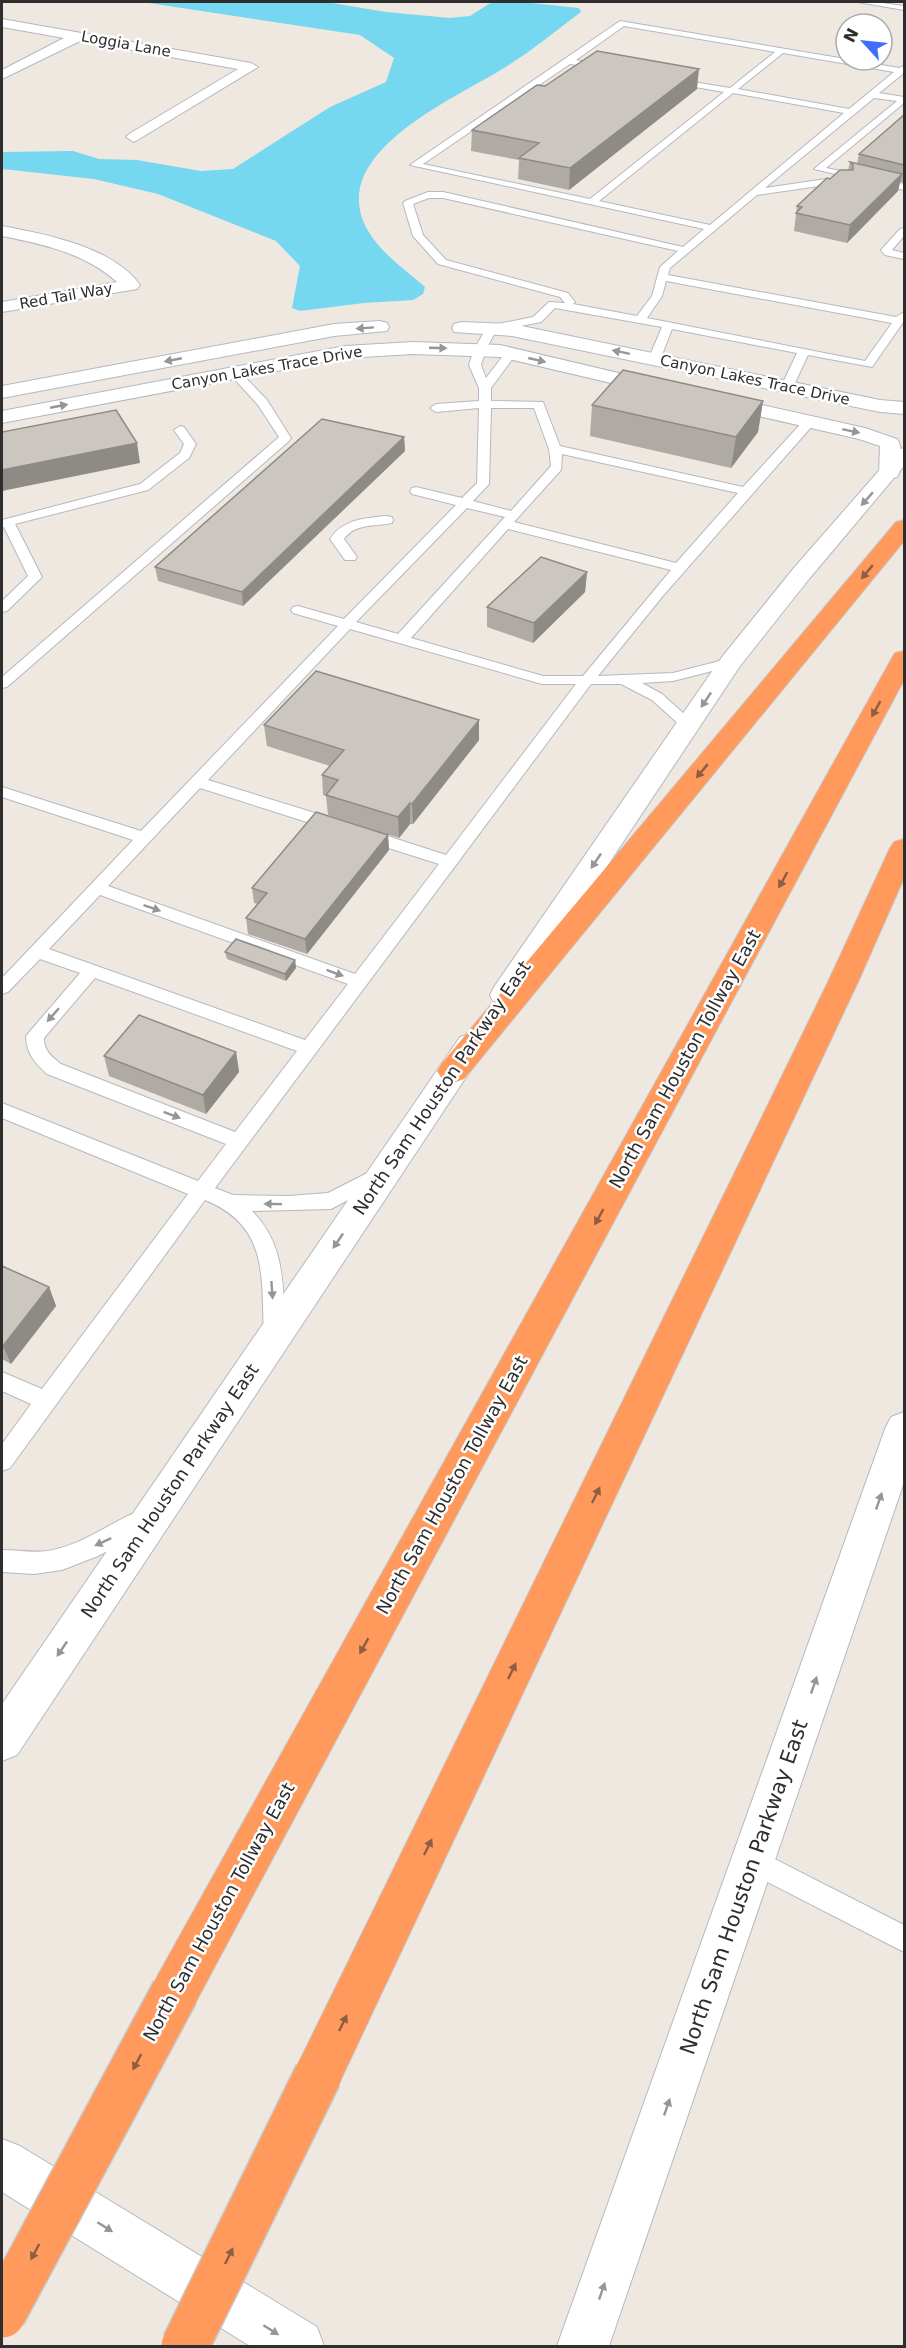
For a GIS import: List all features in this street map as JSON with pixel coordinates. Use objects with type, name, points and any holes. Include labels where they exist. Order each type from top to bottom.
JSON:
[{"type":"highway","points":[[453,1071],[904,527]]},
{"type":"highway","name":"North Sam Houston Tollway East","points":[[2,2314],[175,1992],[904,658]]},
{"type":"highway","points":[[185,2346],[318,2075],[838,993],[904,848]]},
{"type":"street","name":"Loggia Lane","points":[[2,23],[251,67],[134,136]]},
{"type":"street","points":[[2,75],[79,36]]},
{"type":"street","name":"Red Tail Way","points":[[2,231],[52,241],[86,254],[117,271],[131,285],[2,307]]},
{"type":"street","name":"Canyon Lakes Trace Drive","points":[[2,392],[334,330],[402,326]]},
{"type":"street","name":"Canyon Lakes Trace Drive","points":[[445,327],[512,330],[880,406],[904,408]]},
{"type":"street","name":"Canyon Lakes Trace Drive","points":[[2,417],[345,352],[413,348],[480,349],[865,434],[890,443],[897,463]]},
{"type":"street","name":"North Sam Houston Parkway East","points":[[2,1740],[731,662],[801,574],[897,463]]},
{"type":"street","name":"North Sam Houston Parkway East","points":[[583,2346],[904,1429]]},
{"type":"street","points":[[2,2163],[298,2346]]},
{"type":"lane","points":[[862,2],[904,8]]},
{"type":"lane","points":[[712,228],[415,165],[622,23],[903,69]]},
{"type":"lane","points":[[592,202],[783,50]]},
{"type":"lane","points":[[568,61],[615,69]]},
{"type":"lane","points":[[640,320],[657,296],[665,267],[903,69]]},
{"type":"lane","points":[[662,78],[852,112]]},
{"type":"lane","points":[[873,94],[904,99]]},
{"type":"lane","points":[[904,99],[819,169],[904,187]]},
{"type":"lane","points":[[753,193],[826,182],[904,196]]},
{"type":"lane","points":[[576,308],[564,295],[442,262],[418,236],[408,203],[428,195],[443,195],[685,250]]},
{"type":"lane","points":[[904,231],[886,250],[889,253],[904,256]]},
{"type":"lane","points":[[2,988],[483,484],[485,388],[475,365],[480,349],[492,328],[537,320],[553,304],[868,365],[902,318],[662,277]]},
{"type":"lane","points":[[654,360],[668,325]]},
{"type":"lane","points":[[787,387],[804,351]]},
{"type":"lane","points":[[485,388],[510,354]]},
{"type":"lane","points":[[2,684],[285,438],[262,404],[235,373]]},
{"type":"lane","points":[[400,640],[557,467],[555,448],[539,405],[485,404],[436,408]]},
{"type":"lane","points":[[2,1461],[238,1141],[587,680],[679,568],[809,422]]},
{"type":"lane","points":[[2,608],[35,577],[5,523],[144,487],[185,455],[190,444],[180,430]]},
{"type":"lane","points":[[555,448],[746,491]]},
{"type":"lane","points":[[416,491],[465,503],[509,520],[679,568]]},
{"type":"lane","points":[[350,557],[337,539],[340,532],[350,526],[387,520]]},
{"type":"lane","points":[[298,610],[542,681],[624,680],[673,676],[731,662]]},
{"type":"lane","points":[[624,680],[657,697],[688,725]]},
{"type":"lane","points":[[197,782],[451,862]]},
{"type":"lane","points":[[2,792],[144,838]]},
{"type":"lane","points":[[96,888],[360,982]]},
{"type":"lane","points":[[37,951],[309,1048]]},
{"type":"lane","points":[[91,971],[35,1036],[34,1045],[38,1056],[54,1069],[238,1141]]},
{"type":"lane","points":[[2,1110],[232,1203],[288,1204],[331,1201],[386,1171]]},
{"type":"lane","points":[[232,1203],[258,1230],[270,1257],[275,1334]]},
{"type":"lane","points":[[2,1381],[46,1401]]},
{"type":"lane","points":[[2,1561],[36,1563],[71,1555],[104,1542],[154,1513]]},
{"type":"lane","points":[[753,1861],[904,1939]]},
{"type":"water","points":[[142,2],[326,2],[386,12],[450,18],[470,16],[492,2],[521,2],[579,8],[581,12],[520,57],[426,114],[400,133],[378,154],[364,177],[359,202],[367,229],[386,253],[425,287],[423,294],[413,300],[300,311],[292,308],[300,266],[276,241],[158,194],[94,179],[2,169],[2,152],[73,151],[99,159],[137,160],[201,171],[233,169],[330,107],[386,82],[394,58],[360,35]]},
{"type":"building","points":[[597,51],[699,69],[570,168],[519,158],[539,143],[472,130],[537,85],[545,86]]},
{"type":"building","points":[[904,115],[904,165],[859,154]]},
{"type":"building","points":[[850,162],[902,174],[850,225],[796,213],[802,207],[797,206],[827,178],[830,179],[840,170],[853,170]]},
{"type":"building","points":[[623,370],[763,401],[736,437],[592,405]]},
{"type":"building","points":[[116,410],[137,443],[2,470],[2,432]]},
{"type":"building","points":[[322,419],[404,437],[242,592],[155,567]]},
{"type":"building","points":[[541,557],[587,572],[534,623],[487,607]]},
{"type":"building","points":[[316,671],[479,720],[412,804],[410,803],[398,817],[326,795],[338,780],[322,775],[344,750],[264,725]]},
{"type":"building","points":[[316,812],[388,835],[305,939],[246,918],[267,893],[252,888]]},
{"type":"building","points":[[236,939],[295,960],[285,974],[225,952]]},
{"type":"building","points":[[139,1015],[236,1052],[203,1095],[104,1056]]},
{"type":"building","points":[[2,1266],[49,1287],[3,1346],[2,1345]]}]
